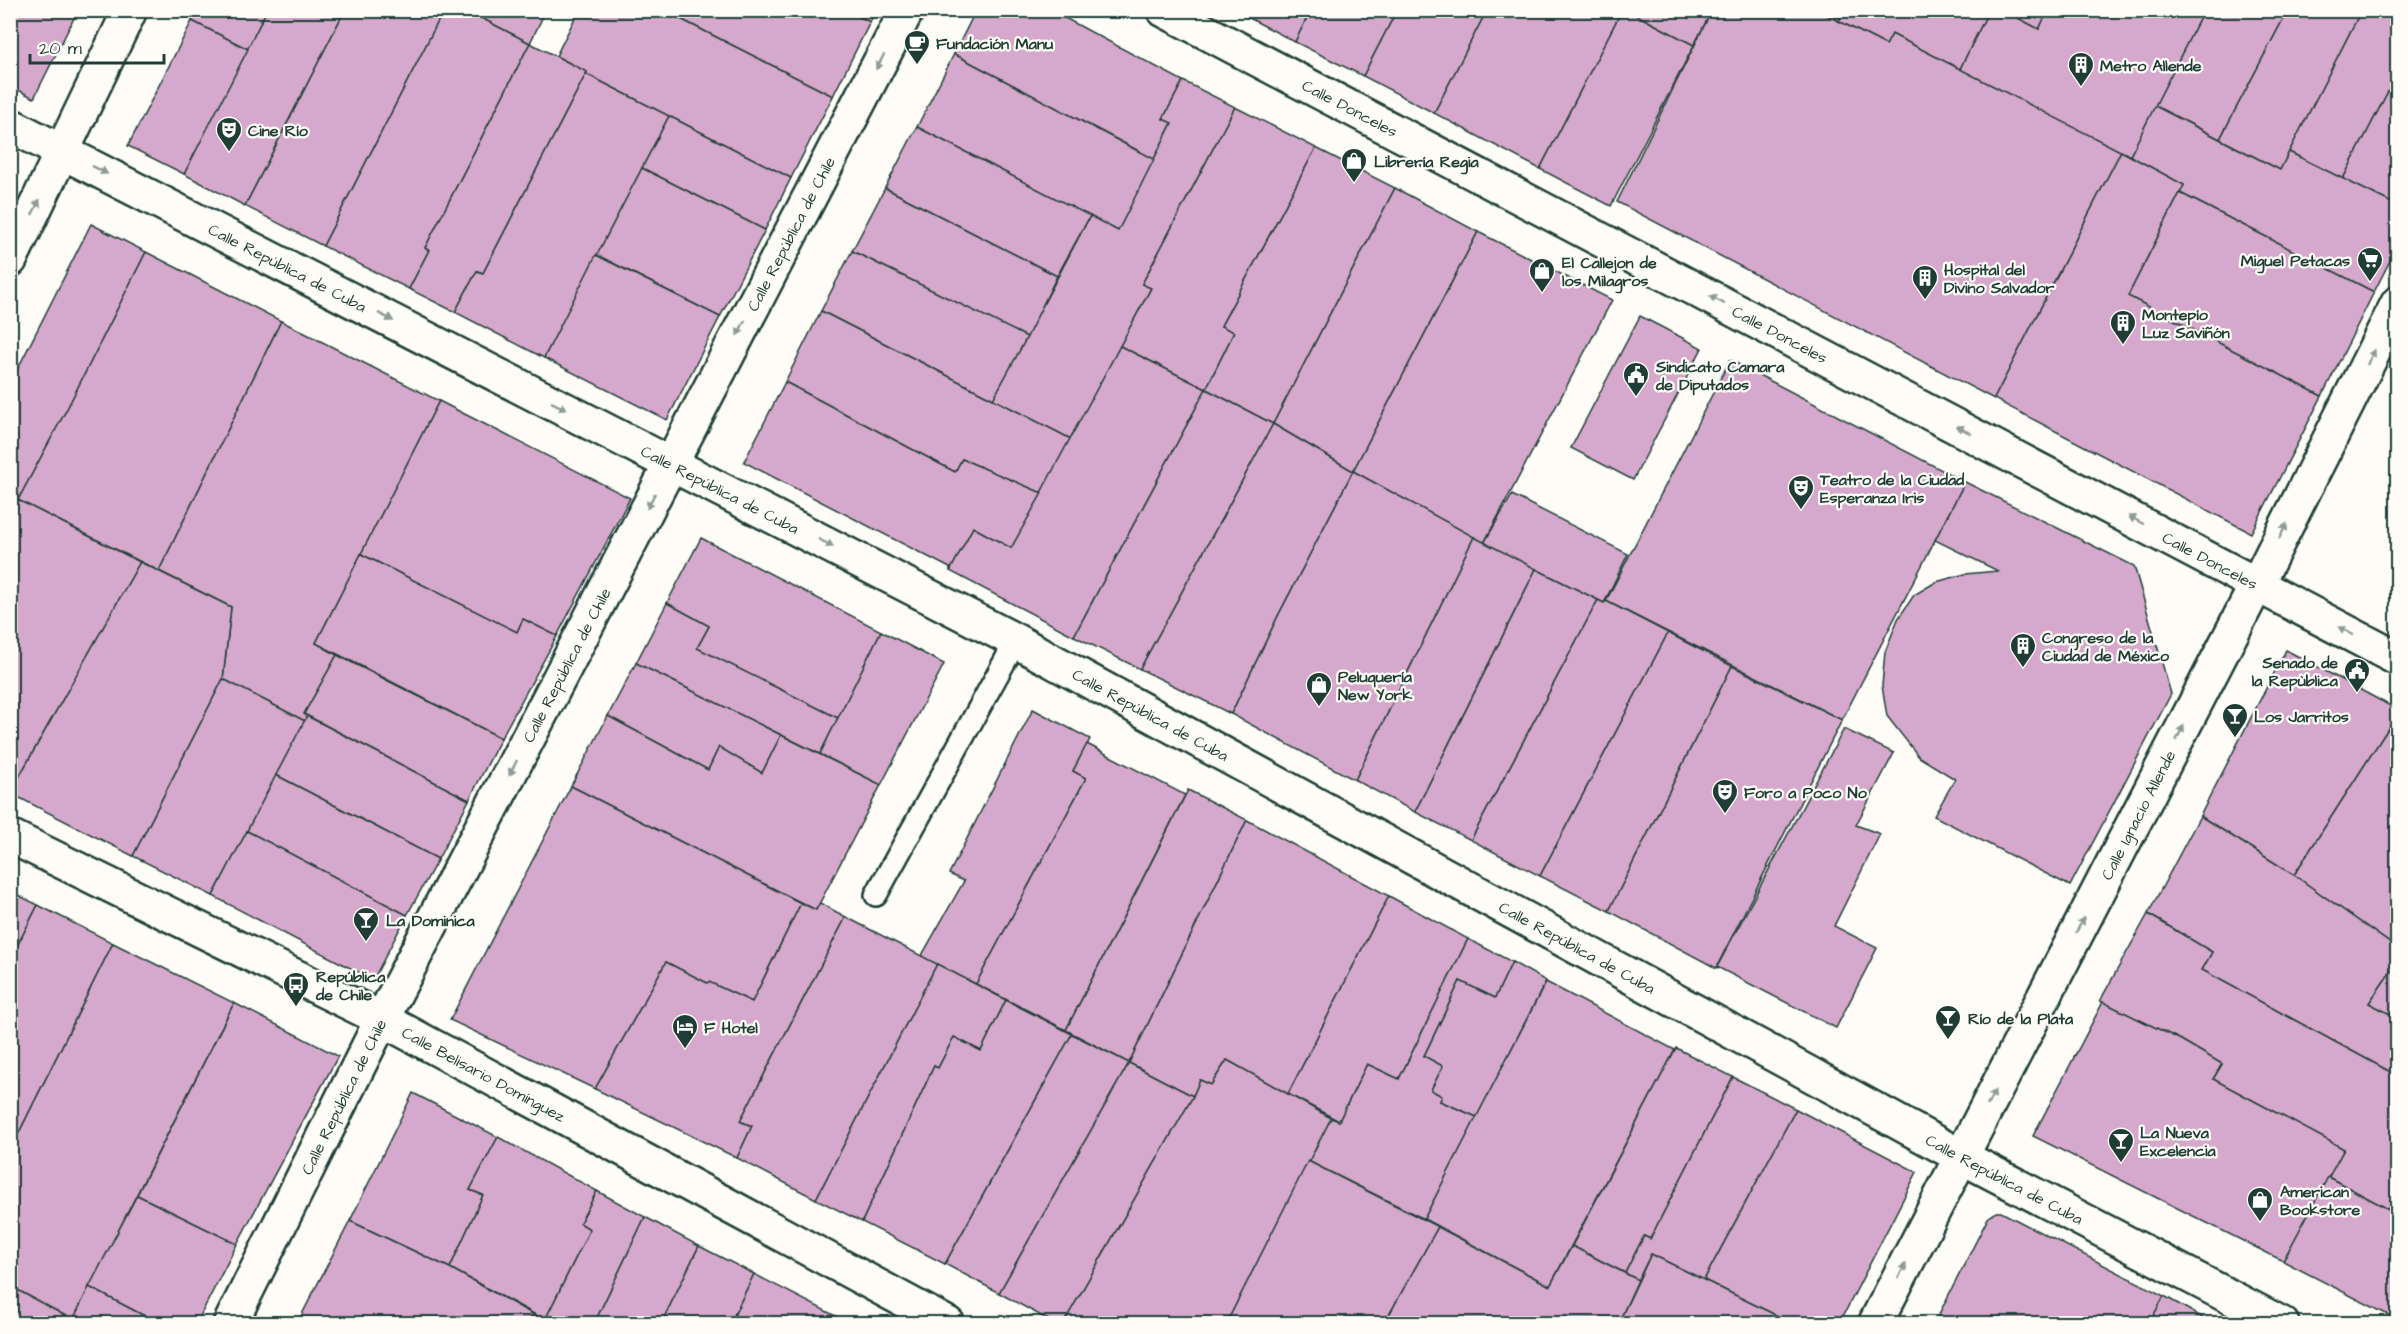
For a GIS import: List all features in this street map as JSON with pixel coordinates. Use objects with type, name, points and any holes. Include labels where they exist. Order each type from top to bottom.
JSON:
[{"type":"street","points":[[10,260],[130,10]]},
{"type":"street","name":"Calle República de Chile","points":[[230,1323],[382,1019],[907,10]]},
{"type":"street","name":"Calle Donceles","points":[[1164,10],[2397,659]]},
{"type":"street","name":"Calle República de Cuba","points":[[10,124],[1016,640],[1960,1156],[2282,1323]]},
{"type":"street","name":"Calle Ignacio Allende","points":[[1875,1323],[2257,584],[2397,303]]},
{"type":"street","name":"Calle Belisario Domínguez","points":[[10,836],[382,1019],[948,1323]]},
{"type":"lane","points":[[876,895],[1016,640]]},
{"type":"building","points":[[10,10],[78,10],[34,98],[10,86]]},
{"type":"building","points":[[197,10],[267,10],[248,49],[192,21]]},
{"type":"building","points":[[267,10],[345,10],[245,206],[184,174]]},
{"type":"building","points":[[345,10],[444,10],[323,246],[245,206]]},
{"type":"building","points":[[444,10],[466,10],[530,43],[425,248],[429,250],[409,289],[323,246]]},
{"type":"building","points":[[466,10],[546,10],[530,43]]},
{"type":"building","points":[[579,10],[663,10],[833,96],[791,178],[586,74],[587,72],[556,56]]},
{"type":"building","points":[[663,10],[847,10],[870,22],[833,96]]},
{"type":"building","points":[[847,10],[876,10],[870,22]]},
{"type":"building","points":[[976,10],[1050,10],[1183,81],[1163,119],[1172,123],[1154,159],[954,54]]},
{"type":"building","points":[[1234,10],[1311,10],[1295,42]]},
{"type":"building","points":[[1311,10],[1397,10],[1363,76],[1295,42]]},
{"type":"building","points":[[1397,10],[1487,10],[1434,113],[1363,76]]},
{"type":"building","points":[[1487,10],[1622,10],[1540,169],[1434,113]]},
{"type":"building","points":[[1622,10],[1627,10],[1694,45],[1611,206],[1540,169]]},
{"type":"building","points":[[1627,10],[1712,10],[1694,45]]},
{"type":"building","name":"Hospital del Divino Salvador","points":[[1712,10],[1817,10],[1886,45],[1892,34],[2121,151],[1994,399],[1617,202]]},
{"type":"building","points":[[1817,10],[1845,10],[1839,21]]},
{"type":"building","points":[[1845,10],[1989,10],[1960,69],[1892,34],[1886,45],[1839,21]]},
{"type":"building","name":"Metro Allende","points":[[1989,10],[2003,10],[2039,29],[2048,10],[2204,10],[2130,156],[1960,69]]},
{"type":"building","points":[[2003,10],[2048,10],[2039,29]]},
{"type":"building","points":[[2204,10],[2288,10],[2220,139],[2155,106]]},
{"type":"building","points":[[2288,10],[2377,10],[2373,17],[2361,11],[2280,170],[2220,139]]},
{"type":"building","points":[[2377,10],[2398,10],[2398,72],[2343,179],[2289,152],[2361,11],[2373,17]]},
{"type":"building","points":[[192,21],[248,49],[184,174],[128,146]]},
{"type":"building","points":[[530,43],[587,72],[483,273],[477,271],[455,312],[409,289],[429,250],[425,248]]},
{"type":"building","points":[[954,54],[1155,160],[1118,231],[917,127]]},
{"type":"building","points":[[2398,72],[2398,206],[2343,179]]},
{"type":"building","points":[[586,74],[669,116],[544,358],[455,312],[477,271],[483,273]]},
{"type":"building","points":[[1183,81],[1235,107],[1142,284],[1151,288],[1071,439],[993,399],[1090,216],[1118,231],[1172,123],[1163,119]]},
{"type":"building","points":[[2155,106],[2280,170],[2289,152],[2398,206],[2398,245],[2374,292],[2180,193],[2184,185],[2130,156]]},
{"type":"building","points":[[1235,107],[1316,148],[1221,326],[1234,332],[1206,389],[1120,346],[1151,288],[1142,284]]},
{"type":"building","points":[[669,116],[791,178],[765,230],[642,168]]},
{"type":"building","points":[[917,127],[1090,216],[1057,276],[885,188]]},
{"type":"building","points":[[1316,148],[1395,188],[1273,424],[1206,389],[1234,332],[1221,326]]},
{"type":"building","name":"Montepío Luz Saviñón","points":[[2121,151],[2184,185],[2128,296],[2322,396],[2251,533],[1994,399]]},
{"type":"building","points":[[642,168],[765,230],[720,317],[597,255]]},
{"type":"building","points":[[885,188],[1057,276],[1027,337],[852,251]]},
{"type":"building","points":[[1395,188],[1478,232],[1353,471],[1273,424]]},
{"type":"building","points":[[2180,193],[2374,292],[2322,396],[2128,296]]},
{"type":"building","points":[[91,224],[146,252],[18,500],[10,496],[10,384]]},
{"type":"building","points":[[1478,232],[1612,300],[1484,543],[1353,471]]},
{"type":"building","points":[[852,251],[1027,337],[993,399],[821,311]]},
{"type":"building","points":[[146,252],[281,321],[159,571],[18,500]]},
{"type":"building","points":[[596,255],[720,317],[667,420],[544,358]]},
{"type":"building","points":[[821,311],[1071,439],[1042,493],[962,459],[955,472],[785,382]]},
{"type":"building","name":"Sindicato Camara de Diputados","points":[[1640,316],[1702,348],[1633,480],[1571,448]]},
{"type":"building","points":[[281,321],[439,401],[316,643],[337,655],[304,714],[307,716],[305,721],[223,679],[231,607],[159,571]]},
{"type":"building","points":[[1120,346],[1206,389],[1074,636],[950,571],[973,527],[1011,548]]},
{"type":"building","name":"Teatro de la Ciudad Esperanza Iris","points":[[1730,360],[1965,482],[1842,720],[1606,601]]},
{"type":"building","points":[[785,382],[955,472],[962,459],[1042,493],[1011,548],[973,527],[950,571],[950,568],[744,462]]},
{"type":"building","points":[[1206,389],[1273,424],[1140,669],[1074,636]]},
{"type":"building","points":[[439,401],[630,498],[557,636],[523,619],[517,632],[361,554]]},
{"type":"building","points":[[1273,424],[1353,471],[1277,618],[1231,714],[1140,669]]},
{"type":"building","points":[[1353,471],[1474,537],[1355,780],[1231,714],[1277,618]]},
{"type":"building","name":"Congreso de la Ciudad de México","points":[[1965,482],[2134,566],[2171,694],[2070,886],[1934,816],[1955,779],[1919,757],[1887,716],[1882,686],[1885,652],[1898,619],[1914,595],[1936,582],[1965,574],[1998,571],[1935,540]]},
{"type":"building","points":[[1512,495],[1628,554],[1604,603],[1484,543]]},
{"type":"building","points":[[10,496],[140,562],[10,793]]},
{"type":"building","points":[[1474,537],[1536,569],[1415,812],[1355,780]]},
{"type":"building","points":[[701,538],[881,631],[838,718],[697,648],[709,626],[667,603]]},
{"type":"building","points":[[361,554],[517,632],[523,619],[557,636],[501,738],[316,643]]},
{"type":"building","points":[[140,562],[231,607],[223,679],[133,856],[10,793]]},
{"type":"building","points":[[1536,569],[1598,600],[1471,840],[1415,812]]},
{"type":"building","points":[[1598,600],[1604,603],[1606,601],[1668,633],[1540,876],[1471,840]]},
{"type":"building","points":[[667,603],[709,626],[697,648],[838,718],[820,754],[636,663]]},
{"type":"building","points":[[881,631],[944,664],[881,785],[820,754]]},
{"type":"building","points":[[1668,633],[1732,666],[1609,911],[1540,876]]},
{"type":"building","points":[[2286,650],[2398,710],[2294,875],[2200,816]]},
{"type":"building","points":[[337,655],[501,738],[469,800],[304,714]]},
{"type":"building","points":[[636,663],[781,735],[762,773],[719,747],[708,770],[608,716]]},
{"type":"building","name":"Foro a Poco No","points":[[1732,666],[1842,720],[1716,968],[1609,911]]},
{"type":"building","points":[[223,679],[305,721],[213,896],[133,856]]},
{"type":"building","points":[[1033,709],[1090,739],[1073,771],[1086,778],[976,984],[921,957],[964,881],[949,874]]},
{"type":"building","points":[[2398,713],[2398,941],[2394,946],[2294,875]]},
{"type":"building","points":[[307,716],[469,800],[438,859],[276,775]]},
{"type":"building","points":[[608,716],[708,770],[719,747],[762,773],[781,735],[881,785],[816,910],[571,786]]},
{"type":"building","points":[[1844,729],[1894,753],[1856,825],[1880,834],[1834,926],[1877,948],[1836,1028],[1717,967]]},
{"type":"building","points":[[1087,744],[1185,795],[1066,1030],[976,984],[1086,778],[1073,771]]},
{"type":"building","points":[[276,775],[438,859],[407,915],[247,831]]},
{"type":"building","points":[[571,786],[801,903],[752,1002],[666,962],[595,1089],[450,1020]]},
{"type":"building","points":[[1188,790],[1247,820],[1129,1063],[1066,1030]]},
{"type":"building","points":[[2200,816],[2294,875],[2398,949],[2398,961],[2369,1003],[2398,1018],[2398,1076],[2202,970],[2212,952],[2148,914]]},
{"type":"building","points":[[1247,820],[1389,896],[1288,1094],[1227,1060],[1211,1085],[1200,1080],[1193,1096],[1129,1063]]},
{"type":"building","points":[[247,831],[407,915],[373,980],[213,896]]},
{"type":"building","points":[[10,891],[38,905],[10,960]]},
{"type":"building","points":[[1389,896],[1468,939],[1399,1079],[1367,1064],[1339,1121],[1288,1094]]},
{"type":"building","points":[[801,903],[816,910],[820,903],[846,917],[740,1121],[752,1126],[737,1158],[595,1089],[666,962],[752,1002]]},
{"type":"building","points":[[38,905],[113,943],[10,1151],[10,960]]},
{"type":"building","points":[[2148,914],[2212,952],[2202,970],[2398,1076],[2398,1196],[2390,1210],[2328,1177],[2344,1149],[2213,1079],[2222,1064],[2181,1040],[2100,1001]]},
{"type":"building","points":[[846,917],[937,964],[816,1199],[737,1158],[752,1126],[740,1121]]},
{"type":"building","points":[[1468,939],[1512,962],[1495,998],[1460,981],[1424,1056],[1443,1066],[1431,1090],[1442,1096],[1440,1101],[1477,1117],[1424,1219],[1308,1161],[1331,1118],[1339,1121],[1367,1064],[1399,1079]]},
{"type":"building","points":[[113,943],[234,1003],[73,1320],[10,1286],[10,1151]]},
{"type":"building","points":[[2398,961],[2398,1018],[2369,1003]]},
{"type":"building","points":[[1512,962],[1546,981],[1477,1117],[1440,1101],[1442,1096],[1431,1090],[1443,1066],[1424,1056],[1460,981],[1495,998]]},
{"type":"building","points":[[937,964],[1006,1000],[981,1051],[954,1037],[938,1068],[934,1066],[862,1222],[816,1199]]},
{"type":"building","points":[[1546,982],[1675,1050],[1550,1286],[1424,1219]]},
{"type":"building","points":[[1006,1000],[1072,1034],[945,1264],[862,1222],[934,1066],[938,1068],[954,1037],[981,1051]]},
{"type":"building","points":[[2103,1002],[2181,1040],[2222,1064],[2213,1079],[2344,1149],[2283,1261],[2033,1136]]},
{"type":"building","points":[[234,1003],[338,1056],[237,1244],[137,1195]]},
{"type":"building","points":[[1072,1034],[1129,1063],[999,1293],[945,1264]]},
{"type":"building","points":[[1676,1048],[1733,1077],[1650,1239],[1644,1236],[1625,1273],[1572,1246]]},
{"type":"building","points":[[1227,1060],[1331,1118],[1226,1324],[1063,1324],[1200,1080],[1211,1085]]},
{"type":"building","points":[[1129,1063],[1193,1096],[1063,1324],[1056,1324],[999,1293]]},
{"type":"building","points":[[1733,1077],[1796,1109],[1704,1280],[1651,1254],[1638,1280],[1625,1273],[1644,1236],[1650,1239]]},
{"type":"building","points":[[413,1093],[498,1137],[470,1190],[483,1195],[450,1268],[350,1221]]},
{"type":"building","points":[[1796,1109],[1917,1172],[1839,1324],[1794,1324],[1704,1280]]},
{"type":"building","points":[[498,1137],[597,1191],[580,1223],[590,1229],[545,1320],[450,1268],[483,1195],[470,1190]]},
{"type":"building","points":[[1308,1161],[1438,1227],[1384,1324],[1226,1324]]},
{"type":"building","points":[[2328,1177],[2390,1210],[2398,1196],[2398,1320],[2283,1261]]},
{"type":"building","points":[[597,1191],[645,1217],[594,1324],[550,1324],[545,1320],[590,1229],[580,1223]]},
{"type":"building","points":[[137,1195],[237,1244],[196,1324],[160,1324],[89,1287]]},
{"type":"building","points":[[1996,1212],[2001,1212],[2164,1296],[2149,1324],[1934,1324],[1988,1218]]},
{"type":"building","points":[[645,1217],[699,1246],[661,1324],[594,1324]]},
{"type":"building","points":[[350,1221],[450,1268],[550,1324],[297,1324]]},
{"type":"building","points":[[1438,1227],[1550,1286],[1572,1246],[1638,1280],[1618,1324],[1384,1324]]},
{"type":"building","points":[[699,1246],[754,1274],[730,1324],[661,1324]]},
{"type":"building","points":[[1651,1254],[1704,1280],[1794,1324],[1618,1324]]},
{"type":"building","points":[[754,1274],[851,1324],[730,1324]]},
{"type":"building","points":[[10,1286],[73,1320],[89,1287],[160,1324],[10,1324]]},
{"type":"building","points":[[2164,1296],[2214,1324],[2149,1324]]},
{"type":"place","name":"Fundación Manu","points":[[917,66]]},
{"type":"place","name":"Metro Allende","points":[[2081,88]]},
{"type":"place","name":"Cine Río","points":[[229,153]]},
{"type":"place","name":"Librería Regia","points":[[1354,184]]},
{"type":"place","name":"Miguel Petacas","points":[[2370,283]]},
{"type":"place","name":"El Callejon de los Milagros","points":[[1542,294]]},
{"type":"place","name":"Hospital del Divino Salvador","points":[[1925,301]]},
{"type":"place","name":"Montepío Luz Saviñón","points":[[2123,346]]},
{"type":"place","name":"Sindicato Camara de Diputados","points":[[1636,398]]},
{"type":"place","name":"Teatro de la Ciudad Esperanza Iris","points":[[1801,511]]},
{"type":"place","name":"Congreso de la Ciudad de México","points":[[2023,669]]},
{"type":"place","name":"Senado de la Repùblica","points":[[2357,694]]},
{"type":"place","name":"Peluquería New York","points":[[1319,708]]},
{"type":"place","name":"Los Jarritos","points":[[2235,739]]},
{"type":"place","name":"Foro a Poco No","points":[[1725,815]]},
{"type":"place","name":"La Dominica","points":[[366,943]]},
{"type":"place","name":"República de Chile","points":[[296,1008]]},
{"type":"place","name":"Río de la Plata","points":[[1948,1041]]},
{"type":"place","name":"F Hotel","points":[[685,1050]]},
{"type":"place","name":"La Nueva Excelencia","points":[[2121,1164]]},
{"type":"place","name":"American Bookstore","points":[[2260,1223]]}]
